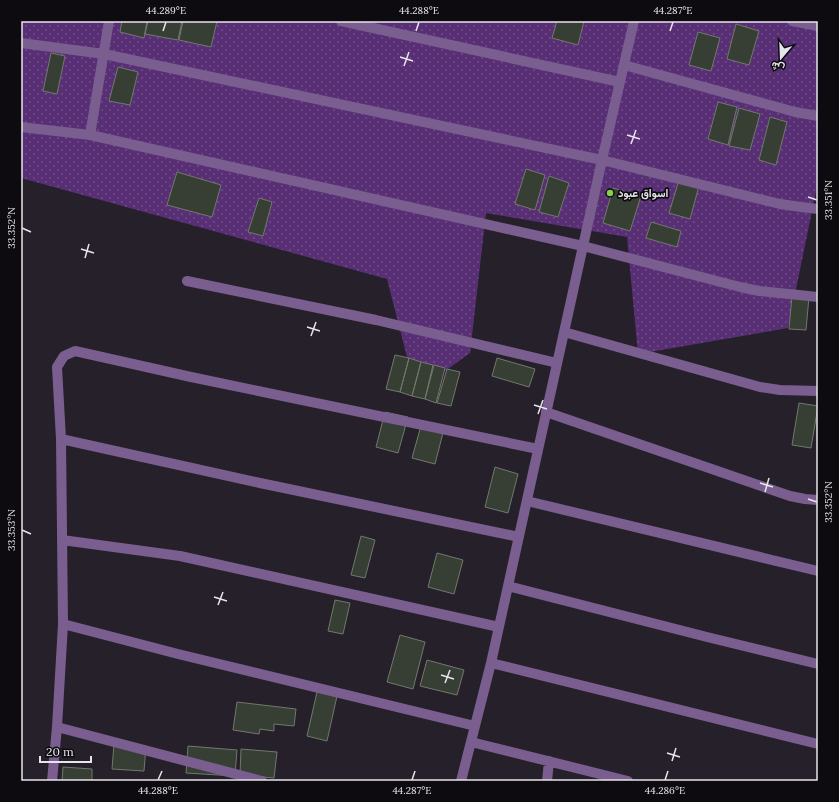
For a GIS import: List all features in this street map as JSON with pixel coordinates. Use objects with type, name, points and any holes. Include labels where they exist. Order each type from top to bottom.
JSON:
[{"type":"street","points":[[90,135],[109,21]]},
{"type":"street","points":[[340,21],[620,82]]},
{"type":"street","points":[[461,781],[491,662],[634,21]]},
{"type":"street","points":[[792,21],[818,26]]},
{"type":"street","points":[[21,43],[104,54],[602,160],[780,204],[818,209]]},
{"type":"street","points":[[624,65],[795,112],[818,116]]},
{"type":"street","points":[[21,127],[90,135],[583,246],[759,292],[818,297]]},
{"type":"street","points":[[188,281],[376,320],[557,363]]},
{"type":"street","points":[[564,332],[760,387],[780,390],[818,391]]},
{"type":"street","points":[[52,781],[57,727],[63,624],[61,439],[57,367],[64,356],[75,351],[190,377],[538,449]]},
{"type":"street","points":[[546,412],[790,496],[818,500]]},
{"type":"street","points":[[61,439],[260,483],[519,537]]},
{"type":"street","points":[[526,501],[818,571]]},
{"type":"street","points":[[62,540],[180,556],[498,628]]},
{"type":"street","points":[[508,586],[818,664]]},
{"type":"street","points":[[63,624],[178,654],[475,726]]},
{"type":"street","points":[[491,662],[818,744]]},
{"type":"street","points":[[57,727],[262,781]]},
{"type":"street","points":[[471,742],[628,781]]},
{"type":"street","points":[[547,781],[549,761]]},
{"type":"shaded area","points":[[21,21],[818,21],[818,182],[788,328],[638,354],[627,237],[486,213],[470,353],[416,392],[387,279],[21,178]]},
{"type":"building","points":[[122,21],[147,21],[144,38],[120,32]]},
{"type":"building","points":[[148,21],[182,21],[178,40],[145,34]]},
{"type":"building","points":[[183,21],[217,21],[211,47],[179,40]]},
{"type":"building","points":[[557,21],[584,21],[578,45],[552,38]]},
{"type":"building","points":[[736,24],[759,31],[749,65],[727,59]]},
{"type":"building","points":[[698,32],[720,38],[711,71],[689,65]]},
{"type":"building","points":[[51,53],[65,56],[57,94],[43,91]]},
{"type":"building","points":[[118,67],[138,72],[130,105],[109,101]]},
{"type":"building","points":[[718,102],[737,107],[728,145],[708,139]]},
{"type":"building","points":[[739,108],[760,114],[750,150],[729,146]]},
{"type":"building","points":[[770,117],[787,122],[776,165],[759,160]]},
{"type":"building","points":[[526,169],[545,175],[535,210],[515,204]]},
{"type":"building","points":[[177,172],[221,185],[212,217],[167,205]]},
{"type":"building","points":[[549,176],[569,183],[558,217],[539,212]]},
{"type":"building","points":[[679,180],[699,186],[690,219],[669,213]]},
{"type":"building","points":[[613,188],[641,196],[630,231],[603,223]]},
{"type":"building","points":[[259,198],[272,202],[263,236],[248,232]]},
{"type":"building","points":[[651,222],[681,231],[677,247],[646,238]]},
{"type":"building","points":[[792,296],[809,297],[806,330],[789,329]]},
{"type":"building","points":[[395,355],[409,358],[400,392],[386,389]]},
{"type":"building","points":[[409,358],[421,362],[412,396],[400,392]]},
{"type":"building","points":[[497,358],[535,369],[529,387],[492,376]]},
{"type":"building","points":[[421,362],[433,365],[425,399],[412,396]]},
{"type":"building","points":[[434,365],[445,368],[436,403],[425,399]]},
{"type":"building","points":[[447,369],[460,372],[451,406],[437,403]]},
{"type":"building","points":[[799,403],[818,406],[811,448],[792,445]]},
{"type":"building","points":[[385,412],[408,417],[398,453],[376,447]]},
{"type":"building","points":[[422,422],[444,429],[435,464],[412,458]]},
{"type":"building","points":[[495,467],[518,474],[508,513],[485,507]]},
{"type":"building","points":[[361,536],[375,540],[365,578],[351,575]]},
{"type":"building","points":[[437,553],[463,560],[454,594],[428,587]]},
{"type":"building","points":[[335,600],[350,603],[343,634],[328,631]]},
{"type":"building","points":[[400,635],[425,642],[413,689],[387,682]]},
{"type":"building","points":[[427,660],[464,670],[457,695],[420,686]]},
{"type":"building","points":[[317,692],[337,696],[327,741],[307,736]]},
{"type":"building","points":[[237,702],[296,709],[294,726],[274,724],[274,731],[260,729],[259,734],[233,730]]},
{"type":"building","points":[[114,744],[146,746],[144,771],[112,769]]},
{"type":"building","points":[[188,746],[237,750],[235,776],[186,773]]},
{"type":"building","points":[[241,749],[277,752],[274,778],[240,775]]},
{"type":"building","points":[[63,767],[92,769],[92,781],[62,781]]},
{"type":"place","name":"اسواق عبود","points":[[610,193]]}]
